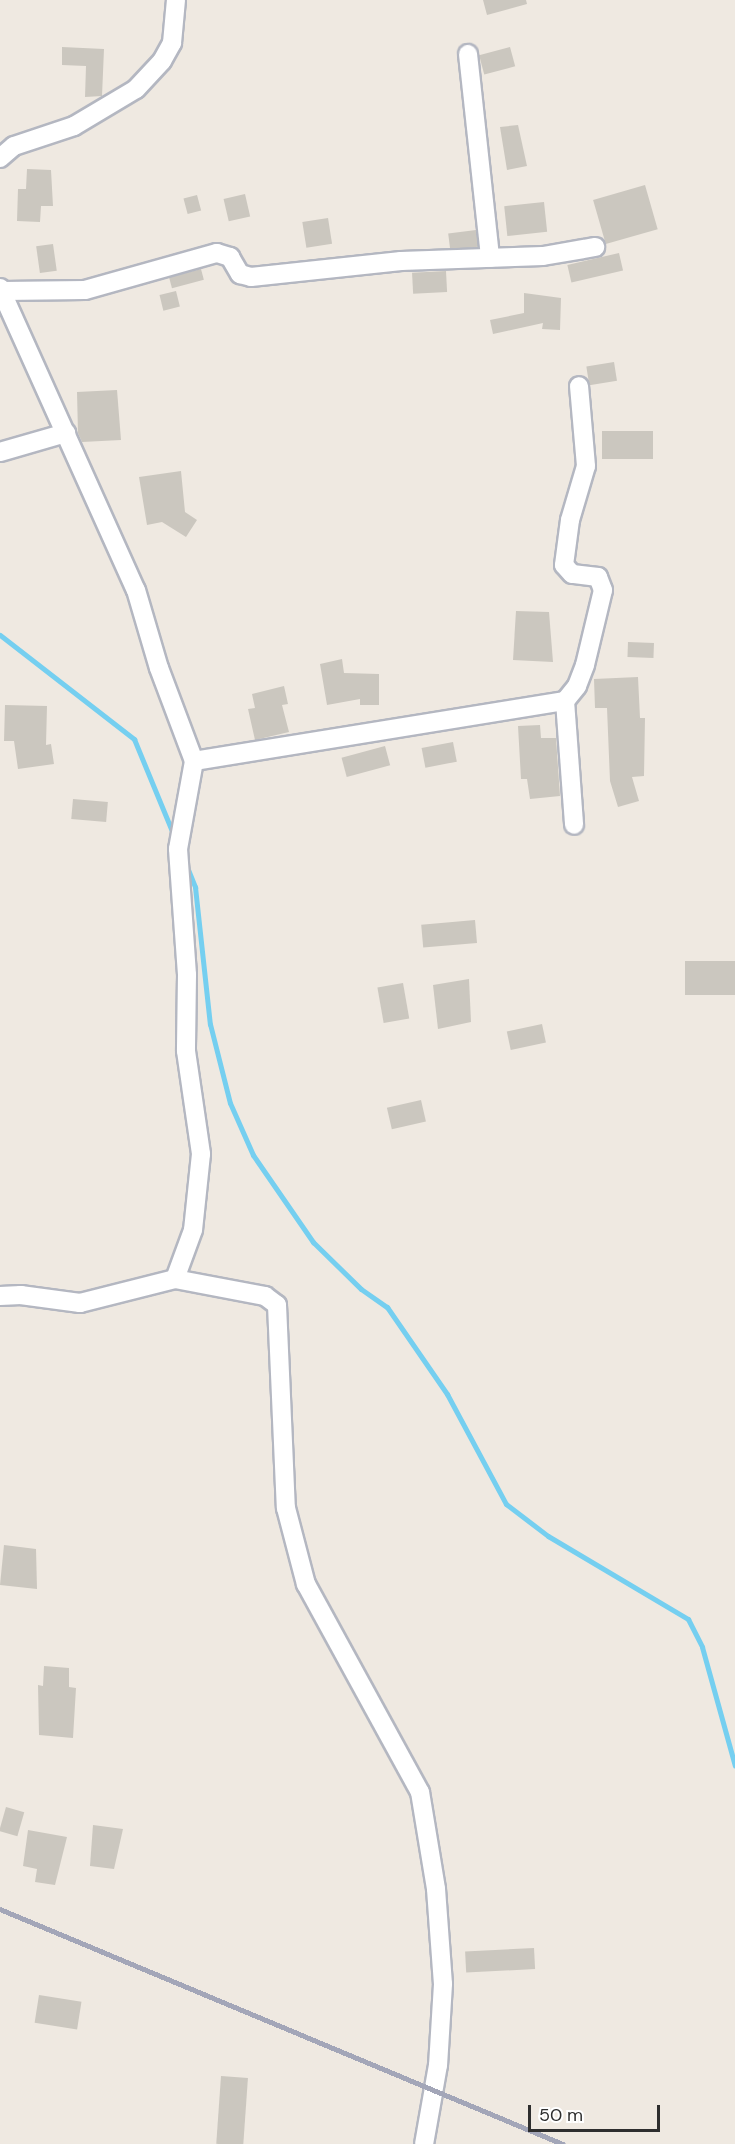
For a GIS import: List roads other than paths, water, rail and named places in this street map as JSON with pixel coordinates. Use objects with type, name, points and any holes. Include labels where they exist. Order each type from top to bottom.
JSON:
[{"type":"street","points":[[0,158],[14,146],[74,126],[136,89],[162,61],[172,43],[176,0]]},
{"type":"street","points":[[468,54],[490,258]]},
{"type":"street","points":[[175,1279],[193,1230],[201,1154],[186,1051],[187,975],[178,849],[194,761],[136,590],[1,289],[85,290],[217,253],[230,257],[240,274],[251,277],[400,261],[543,256],[595,247]]},
{"type":"street","points":[[194,761],[565,701],[577,686],[585,665],[603,591],[598,577],[572,573],[564,565],[570,520],[586,466],[579,386]]},
{"type":"street","points":[[0,452],[66,433]]},
{"type":"street","points":[[565,701],[574,825]]},
{"type":"street","points":[[0,1296],[21,1294],[80,1302],[175,1279],[265,1296],[277,1305],[286,1508],[306,1584],[420,1792],[436,1889],[443,1984],[438,2064],[424,2144]]},
{"type":"waterway","points":[[0,635],[134,739],[174,836]]},
{"type":"waterway","points":[[187,867],[195,887],[210,1024],[230,1103],[253,1155],[313,1242],[361,1289],[387,1307],[447,1394],[506,1504],[548,1536],[688,1619],[702,1647],[735,1766]]},
{"type":"railway","points":[[0,1909],[563,2144]]}]
